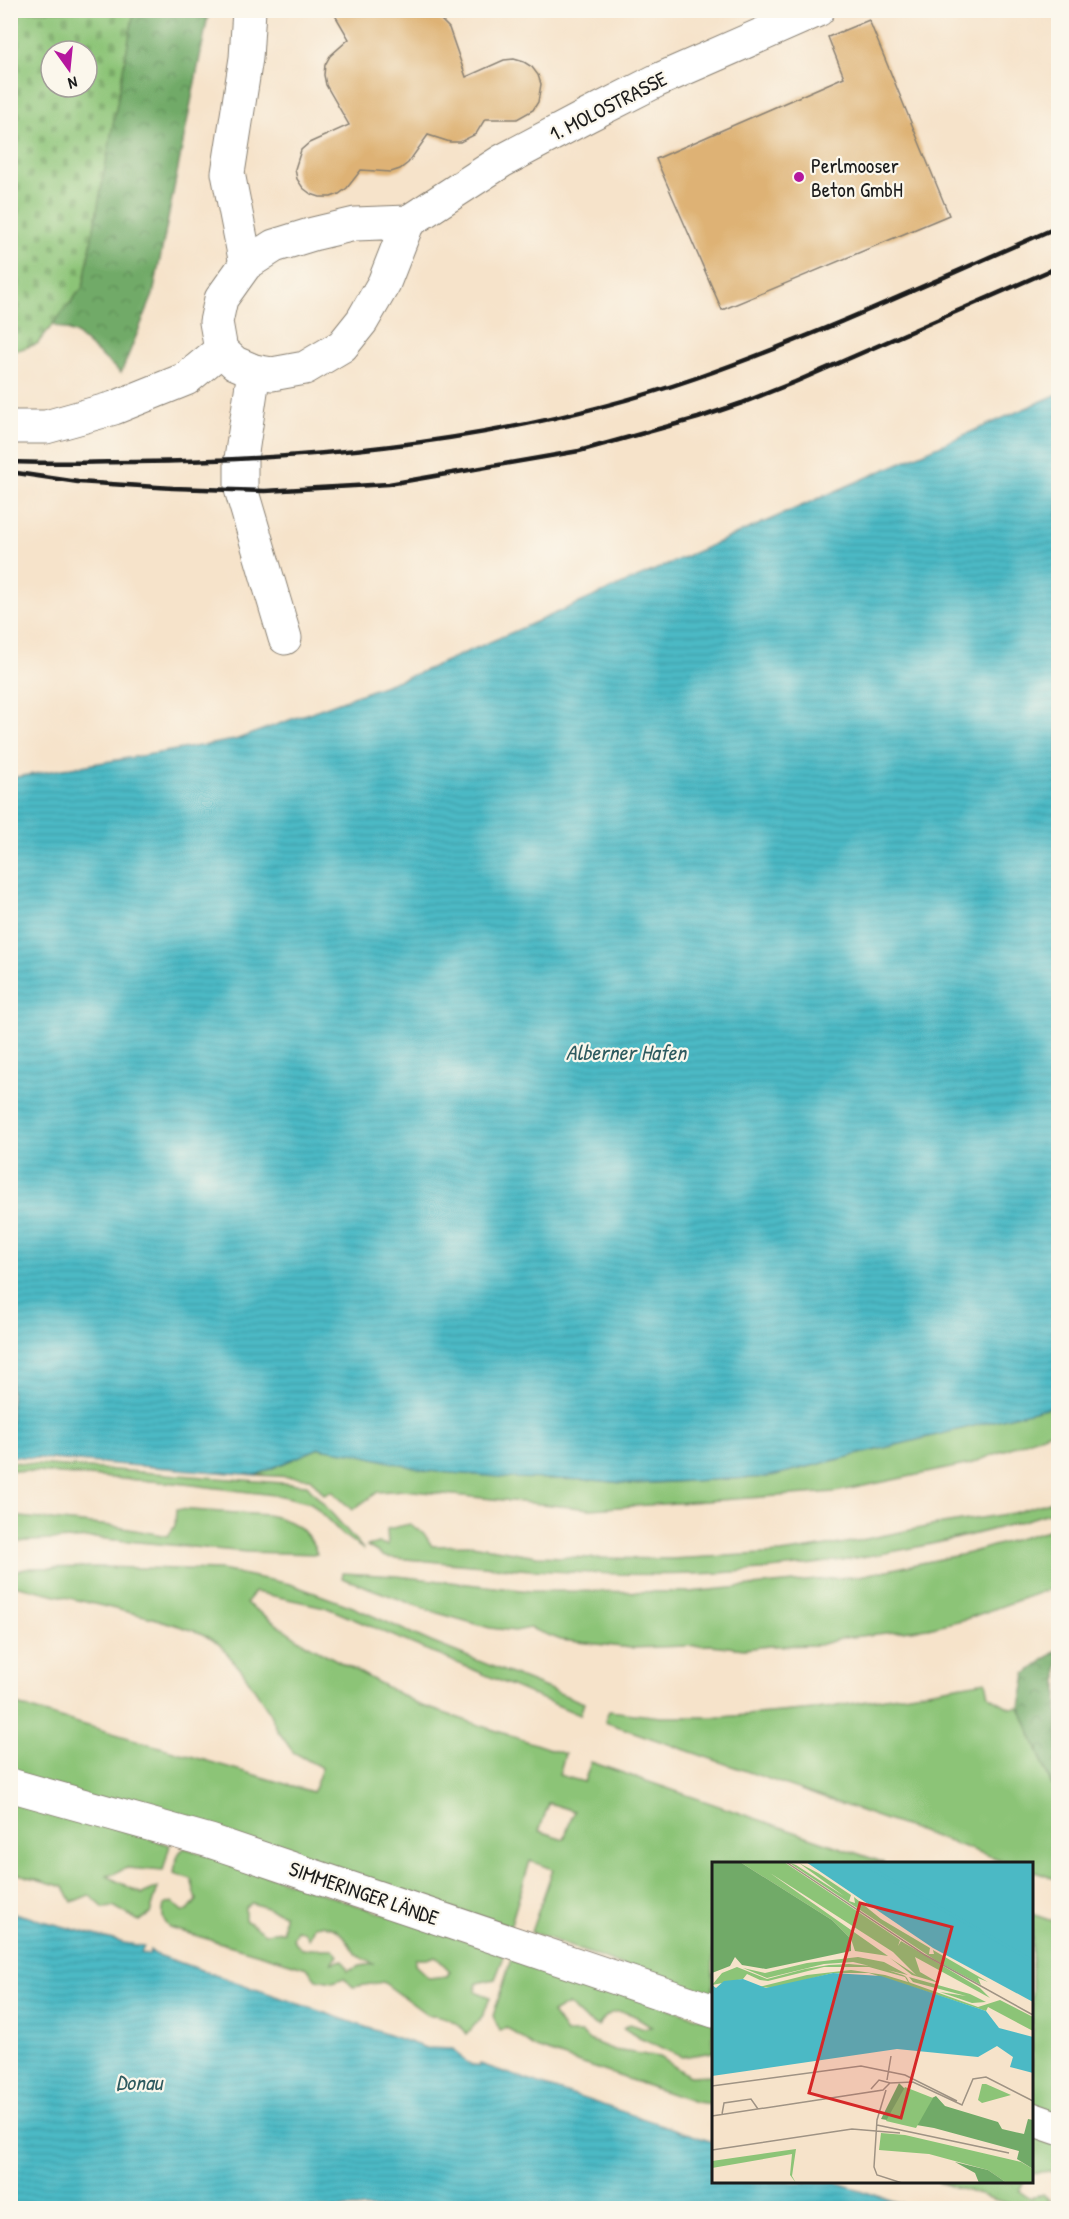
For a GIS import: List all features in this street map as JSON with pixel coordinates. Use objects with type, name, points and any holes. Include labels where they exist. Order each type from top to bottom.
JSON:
[{"type":"street","points":[[246,264],[228,173],[246,58],[249,10]]},
{"type":"street","name":"1. MOLOSTRASSE","points":[[408,222],[502,161],[586,116],[656,81],[818,10]]},
{"type":"street","points":[[408,222],[384,283],[362,321],[342,346],[305,368],[272,374],[254,371],[235,363],[221,350],[216,322],[221,299],[246,264],[274,246],[313,234],[355,224],[408,222]]},
{"type":"street","points":[[10,427],[46,427],[114,408],[186,379],[221,350]]},
{"type":"street","points":[[254,371],[241,459],[241,489],[285,638]]},
{"type":"street","name":"SIMMERINGER LÄNDE","points":[[10,1785],[210,1841],[712,2010]]},
{"type":"street","points":[[1033,2119],[1059,2128]]},
{"type":"green space","points":[[10,11],[134,11],[83,287],[37,344],[11,352]]},
{"type":"green space","points":[[11,11],[209,11],[153,295],[121,373],[75,333],[11,310]]},
{"type":"green space","points":[[1058,1405],[1058,1429],[970,1464],[835,1492],[590,1509],[404,1490],[378,1492],[352,1510],[332,1491],[324,1494],[310,1478],[256,1475],[319,1448],[632,1484],[767,1477]]},
{"type":"green space","points":[[11,1462],[307,1485],[364,1550],[343,1535],[311,1503],[282,1496],[176,1483],[11,1470]]},
{"type":"green space","points":[[1058,1499],[1058,1510],[971,1535],[831,1562],[738,1572],[654,1575],[539,1570],[385,1557],[367,1546],[379,1543],[388,1545],[387,1529],[410,1524],[425,1535],[432,1546],[472,1545],[537,1556],[671,1559],[781,1553],[1013,1513]]},
{"type":"green space","points":[[176,1509],[267,1515],[284,1519],[304,1532],[317,1554],[247,1552],[94,1538],[11,1542],[11,1516],[112,1526],[168,1536],[175,1526]]},
{"type":"green space","points":[[1058,1527],[1058,1586],[966,1619],[928,1628],[843,1638],[819,1645],[744,1649],[711,1645],[631,1648],[561,1640],[530,1628],[515,1631],[490,1628],[434,1612],[342,1578],[343,1573],[397,1576],[530,1591],[689,1592],[859,1576],[969,1553]]},
{"type":"green space","points":[[100,1567],[221,1570],[290,1584],[353,1607],[431,1642],[584,1703],[580,1715],[325,1607],[255,1592],[246,1603],[303,1642],[420,1705],[565,1754],[559,1775],[584,1782],[591,1762],[882,1862],[712,1862],[712,1999],[531,1932],[553,1869],[530,1861],[510,1927],[11,1776],[10,1703],[313,1792],[322,1768],[293,1752],[243,1672],[219,1644],[201,1633],[153,1618],[10,1584],[11,1572],[30,1568]],"holes":[[[549,1803],[574,1811],[564,1839],[539,1831]]]},
{"type":"green space","points":[[1058,1649],[1058,1800],[1020,1707],[1026,1674]]},
{"type":"green space","points":[[986,1681],[989,1696],[1010,1708],[1020,1707],[1058,1800],[1058,1880],[1033,1871],[1033,1862],[1007,1862],[605,1722],[609,1711],[661,1717],[722,1717],[826,1708]]},
{"type":"green space","points":[[10,1795],[170,1845],[163,1871],[127,1868],[107,1876],[142,1894],[158,1887],[150,1914],[139,1921],[115,1907],[104,1908],[89,1895],[72,1902],[64,1887],[11,1872]]},
{"type":"green space","points":[[185,1848],[502,1953],[503,1959],[495,1979],[477,1983],[475,1991],[490,1997],[484,2014],[467,2034],[450,2020],[428,2015],[383,1982],[353,1987],[344,1978],[333,1982],[316,1979],[307,1968],[170,1928],[163,1918],[164,1905],[172,1902],[182,1911],[188,1911],[197,1900],[191,1879],[174,1873],[177,1858]],"holes":[[[252,1903],[284,1914],[283,1931],[265,1933],[245,1920],[245,1908]],[[322,1925],[335,1929],[344,1936],[356,1955],[373,1964],[348,1971],[343,1960],[332,1963],[338,1956],[333,1949],[301,1949],[293,1939],[297,1930],[304,1932],[309,1939],[314,1926]],[[435,1956],[450,1971],[447,1976],[429,1978],[415,1965],[415,1959]]]},
{"type":"green space","points":[[1033,1914],[1058,1923],[1058,2117],[1033,2108]]},
{"type":"green space","points":[[511,1959],[712,2022],[712,2052],[682,2057],[639,2038],[623,2028],[630,2024],[642,2028],[652,2027],[631,2014],[613,2012],[605,2017],[598,2026],[585,2020],[568,2004],[552,2013],[566,2033],[582,2033],[589,2040],[614,2050],[660,2057],[689,2076],[712,2075],[712,2104],[695,2102],[536,2048],[506,2027],[500,2031],[493,2016]]},
{"type":"green space","points":[[1033,2131],[1058,2140],[1058,2180],[1052,2171],[1033,2173]]},
{"type":"green space","points":[[941,2183],[1023,2183],[1019,2191],[1031,2199],[1043,2194],[1056,2206],[1058,2205],[1058,2208],[1022,2208]]},
{"type":"water","name":"Alberner Hafen","points":[[1058,394],[1058,1405],[767,1477],[632,1484],[427,1471],[357,1454],[319,1448],[256,1475],[11,1456],[11,778],[235,740],[421,672]]},
{"type":"water","name":"Donau","points":[[10,1912],[124,1943],[144,1946],[141,1953],[149,1955],[150,1950],[155,1954],[426,2048],[453,2049],[464,2060],[475,2066],[479,2067],[480,2064],[712,2142],[712,2183],[838,2183],[915,2208],[11,2208]]},
{"type":"building","points":[[332,10],[420,10],[436,15],[449,28],[466,77],[504,60],[514,59],[524,62],[538,75],[541,84],[538,102],[533,110],[517,119],[485,119],[476,134],[460,142],[450,142],[428,135],[408,163],[400,169],[391,172],[361,170],[347,188],[339,194],[320,197],[311,194],[297,179],[295,169],[301,150],[309,143],[349,125],[326,85],[324,75],[325,65],[330,56],[349,39]]},
{"type":"building","name":"Perlmooser Beton GmbH","points":[[869,20],[949,215],[722,310],[656,159],[844,77],[828,37]]},
{"type":"railway","points":[[10,462],[136,462],[277,457],[419,442],[560,417],[696,378],[788,344],[1058,227]]},
{"type":"railway","points":[[10,472],[78,482],[265,491],[389,484],[579,451],[698,418],[742,403],[1058,267]]},
{"type":"place","name":"Perlmooser Beton GmbH","points":[[799,177]]}]
